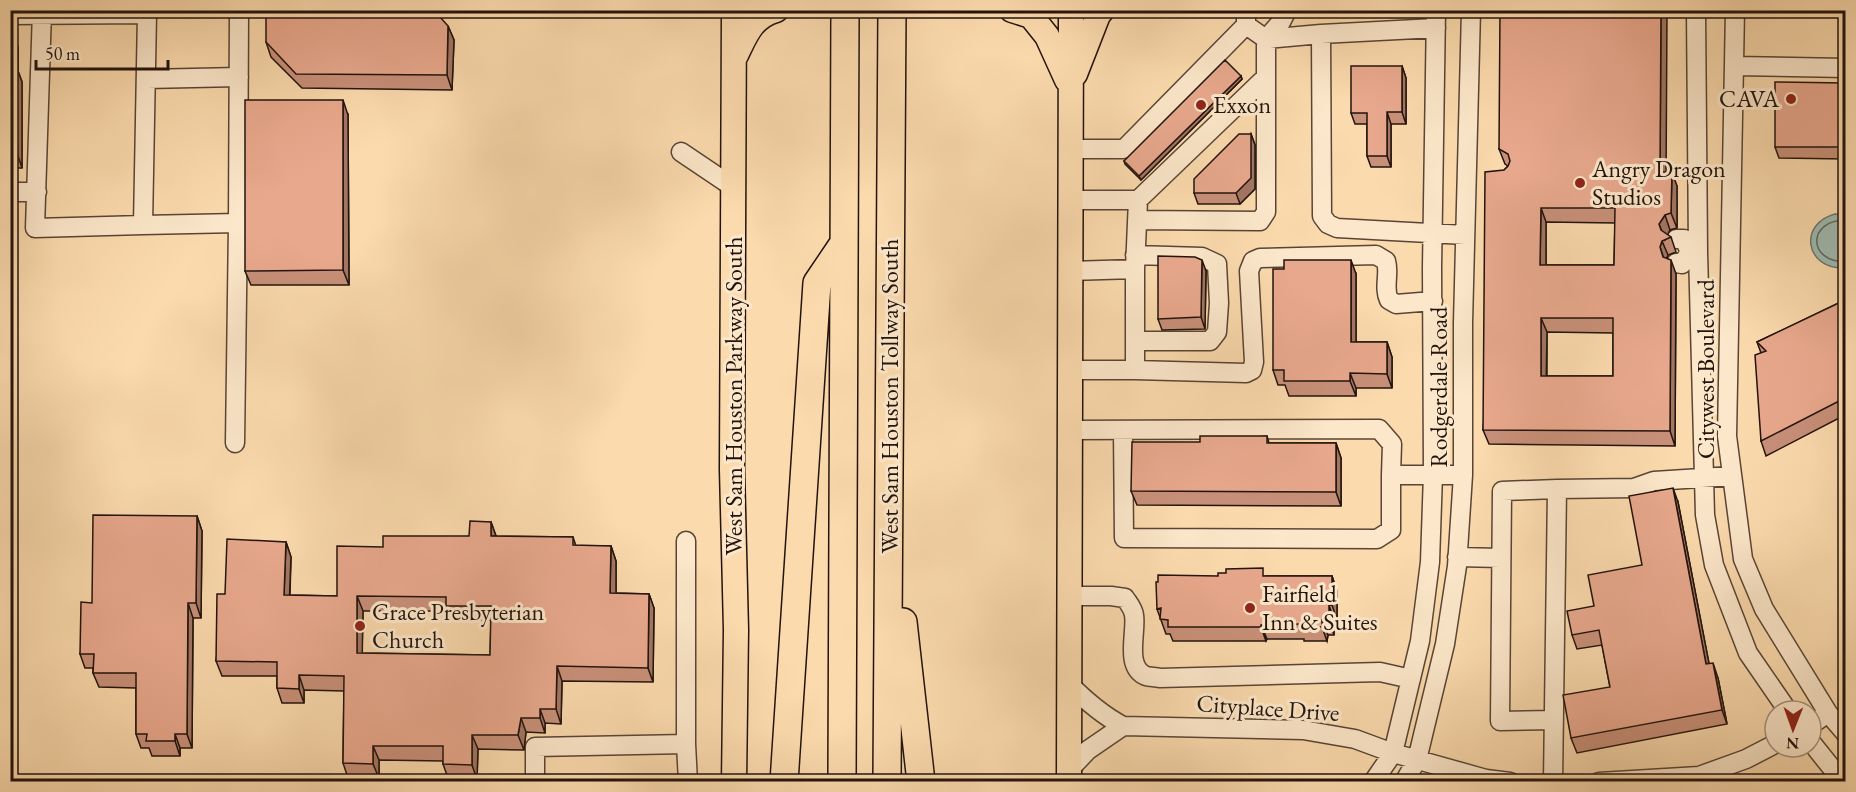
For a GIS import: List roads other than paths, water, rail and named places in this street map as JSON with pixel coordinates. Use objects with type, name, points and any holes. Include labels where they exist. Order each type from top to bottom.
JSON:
[{"type":"highway","name":"West Sam Houston Tollway South","points":[[842,782],[845,10]]},
{"type":"highway","name":"West Sam Houston Tollway South","points":[[887,782],[892,10]]},
{"type":"highway","points":[[784,782],[817,283],[844,243]]},
{"type":"highway","points":[[889,498],[921,782]]},
{"type":"main road","name":"West Sam Houston Parkway South","points":[[734,10],[732,469],[736,630],[734,782]]},
{"type":"main road","points":[[734,60],[747,31],[763,14],[776,10]]},
{"type":"main road","points":[[1012,10],[1031,16],[1047,36],[1070,88]]},
{"type":"main road","points":[[1069,776],[1071,10]]},
{"type":"main road","points":[[1070,88],[1098,15],[1102,10]]},
{"type":"street","points":[[235,443],[239,10]]},
{"type":"street","points":[[1137,220],[1260,221],[1264,218],[1266,212],[1266,39],[1281,22],[1287,10]]},
{"type":"street","name":"Rodgerdale Road","points":[[1404,782],[1417,760],[1445,644],[1457,557],[1463,475],[1465,235],[1471,10]]},
{"type":"street","name":"Citywest Boulevard","points":[[1696,10],[1688,256],[1705,515],[1714,565],[1748,653],[1780,699]]},
{"type":"street","name":"Citywest Boulevard","points":[[1735,10],[1727,436],[1743,559],[1764,609],[1828,713],[1845,734]]},
{"type":"street","points":[[10,15],[147,12],[143,225]]},
{"type":"street","points":[[42,13],[35,228],[238,223]]},
{"type":"street","points":[[1070,148],[1124,149],[1246,18],[1266,39]]},
{"type":"street","points":[[1266,39],[1436,19]]},
{"type":"street","name":"Rodgerdale Road","points":[[1393,753],[1420,641],[1430,562],[1433,474],[1432,301],[1436,19]]},
{"type":"street","points":[[1321,34],[1322,216],[1328,225],[1337,228],[1465,235]]},
{"type":"street","points":[[1735,66],[1845,68]]},
{"type":"street","points":[[146,78],[239,77]]},
{"type":"street","points":[[1135,370],[1135,262],[1138,200],[1266,77]]},
{"type":"street","points":[[681,152],[733,187]]},
{"type":"street","points":[[1467,176],[1486,176]]},
{"type":"street","points":[[10,192],[37,192]]},
{"type":"street","points":[[1070,200],[1138,200]]},
{"type":"street","points":[[1676,239],[1684,239],[1688,256]]},
{"type":"street","points":[[1070,370],[1246,373],[1252,370],[1254,362],[1249,272],[1252,261],[1260,258],[1376,255],[1386,261],[1388,267],[1386,293],[1389,300],[1396,304],[1432,301]]},
{"type":"street","points":[[1070,271],[1202,256],[1217,264],[1219,303],[1217,332],[1210,341],[1135,341]]},
{"type":"street","points":[[1070,430],[1379,429],[1392,444],[1391,530],[1377,539],[1124,538],[1123,430]]},
{"type":"street","points":[[1391,475],[1463,475]]},
{"type":"street","points":[[1554,720],[1500,721],[1502,491],[1635,488],[1654,481],[1732,476]]},
{"type":"street","points":[[1553,782],[1557,489]]},
{"type":"street","points":[[686,541],[688,782]]},
{"type":"street","points":[[1457,557],[1501,558]]},
{"type":"street","points":[[1070,596],[1125,598],[1135,616],[1135,663],[1139,671],[1146,676],[1160,678],[1380,672],[1411,679]]},
{"type":"street","name":"Cityplace Drive","points":[[1069,684],[1088,704],[1124,726],[1303,730],[1355,739],[1393,753],[1485,779],[1510,782]]},
{"type":"street","points":[[1823,716],[1828,713]]},
{"type":"street","points":[[1069,776],[1088,750],[1124,726]]},
{"type":"street","points":[[535,782],[535,747],[686,744]]},
{"type":"street","points":[[1599,782],[1699,776],[1746,759],[1763,750]]},
{"type":"street","points":[[1373,782],[1393,753]]},
{"type":"street","points":[[1823,757],[1843,782]]},
{"type":"water","points":[[1835,214],[1845,215],[1846,267],[1844,268],[1831,266],[1821,261],[1814,254],[1811,245],[1811,236],[1815,227],[1823,219]]},
{"type":"place","name":"CAVA","points":[[1791,99]]},
{"type":"place","name":"Exxon","points":[[1201,105]]},
{"type":"place","name":"Angry Dragon Studios","points":[[1580,183]]},
{"type":"place","name":"Fairfield Inn & Suites","points":[[1250,608]]},
{"type":"place","name":"Grace Presbyterian Church","points":[[360,626]]}]
